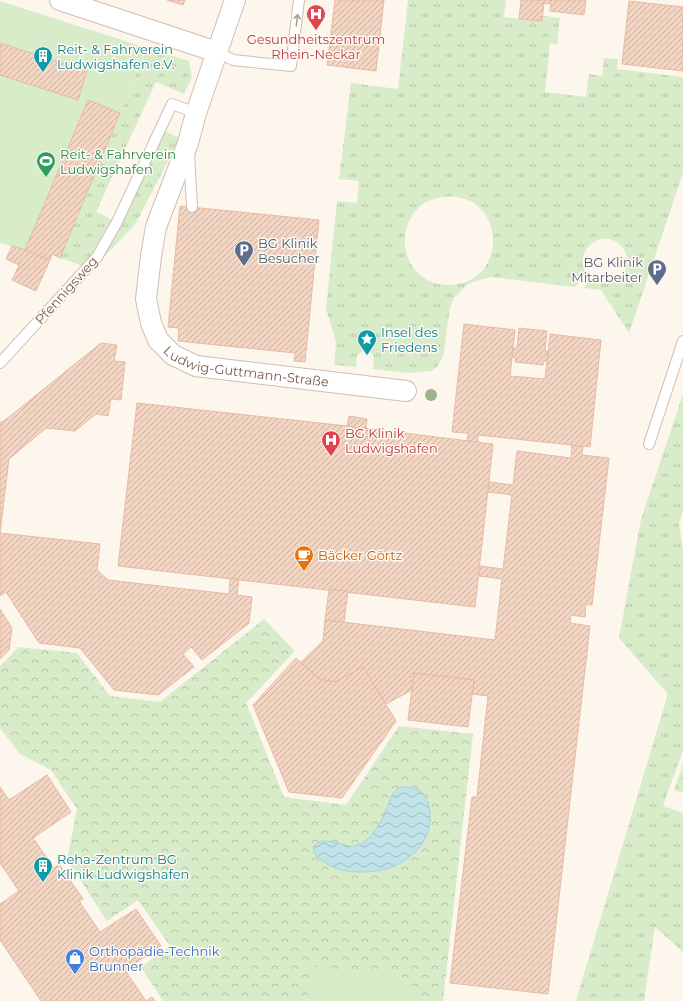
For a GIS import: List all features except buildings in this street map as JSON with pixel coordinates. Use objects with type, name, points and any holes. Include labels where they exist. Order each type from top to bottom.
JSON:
[{"type":"street","points":[[60,0],[217,52]]},
{"type":"street","name":"Ludwig-Guttmann-Straße","points":[[235,0],[196,113],[188,143],[156,226],[146,300],[151,323],[158,340],[173,355],[196,366],[406,391]]},
{"type":"lane","points":[[217,52],[233,60],[291,66],[299,0]]},
{"type":"lane","name":"Pfennigsweg","points":[[0,363],[96,257],[117,222],[172,104],[196,113]]},
{"type":"lane","points":[[188,143],[192,207]]},
{"type":"lane","points":[[649,444],[683,341]]},
{"type":"green space","points":[[408,0],[506,0],[504,17],[542,21],[543,16],[560,18],[557,44],[550,43],[545,92],[586,97],[589,74],[602,76],[604,58],[618,59],[617,69],[683,77],[683,173],[629,333],[601,290],[584,288],[591,279],[602,283],[612,282],[618,279],[625,270],[627,259],[622,247],[615,241],[607,239],[592,243],[587,249],[583,256],[583,264],[586,273],[575,287],[491,277],[468,284],[454,298],[450,308],[443,357],[437,367],[431,371],[409,373],[373,369],[374,357],[370,351],[363,351],[357,355],[356,367],[334,365],[336,342],[326,309],[337,201],[357,203],[359,181],[339,179],[351,83],[398,89]],"holes":[[[441,197],[456,197],[473,202],[484,213],[491,227],[493,243],[489,259],[481,272],[467,282],[448,285],[432,282],[418,273],[411,265],[407,255],[405,235],[407,225],[412,216],[418,208],[426,202]]]},
{"type":"green space","name":"Reit- & Fahrverein Ludwigshafen","points":[[0,1],[147,48],[60,258],[52,254],[50,260],[25,250],[0,243]]},
{"type":"green space","points":[[147,48],[189,61],[192,77],[184,94],[156,82],[96,212],[117,222],[160,129],[180,138],[136,223],[93,269],[60,258]]},
{"type":"green space","points":[[683,394],[683,511],[679,523],[683,551],[683,750],[663,806],[683,813],[683,952],[655,927],[644,1001],[576,1001],[668,694],[619,638],[641,519]]},
{"type":"green space","points":[[264,619],[295,651],[246,703],[284,797],[346,805],[399,726],[473,734],[443,1001],[163,1001],[141,967],[170,946],[138,900],[107,921],[67,860],[77,809],[51,770],[20,754],[0,728],[0,666],[19,647],[77,653],[110,696],[160,702]]},
{"type":"green space","points":[[683,764],[683,793],[674,790]]},
{"type":"green space","points":[[311,966],[413,978],[411,1001],[307,1001]]},
{"type":"water","points":[[400,787],[413,788],[420,791],[427,801],[430,814],[429,828],[425,839],[418,849],[408,858],[397,865],[377,871],[352,872],[328,865],[314,853],[313,851],[315,845],[322,841],[350,846],[364,842],[377,827],[391,797]]},
{"type":"place","name":"Gesundheitszentrum Rhein-Neckar","points":[[316,31]]},
{"type":"place","name":"Reit- & Fahrverein Ludwigshafen e.V.","points":[[43,73]]},
{"type":"place","name":"Reit- & Fahrverein Ludwigshafen","points":[[46,178]]},
{"type":"place","name":"BG Klinik Besucher","points":[[244,267]]},
{"type":"place","name":"BG Klinik Mitarbeiter","points":[[657,286]]},
{"type":"place","name":"Insel des Friedens","points":[[367,356]]},
{"type":"place","name":"BG Klinik Ludwigshafen","points":[[331,457]]},
{"type":"place","name":"Bäcker Görtz","points":[[304,572]]},
{"type":"place","name":"Reha-Zentrum BG Klinik Ludwigshafen","points":[[43,883]]},
{"type":"place","name":"Orthopädie-Technik Brunner","points":[[75,975]]}]
